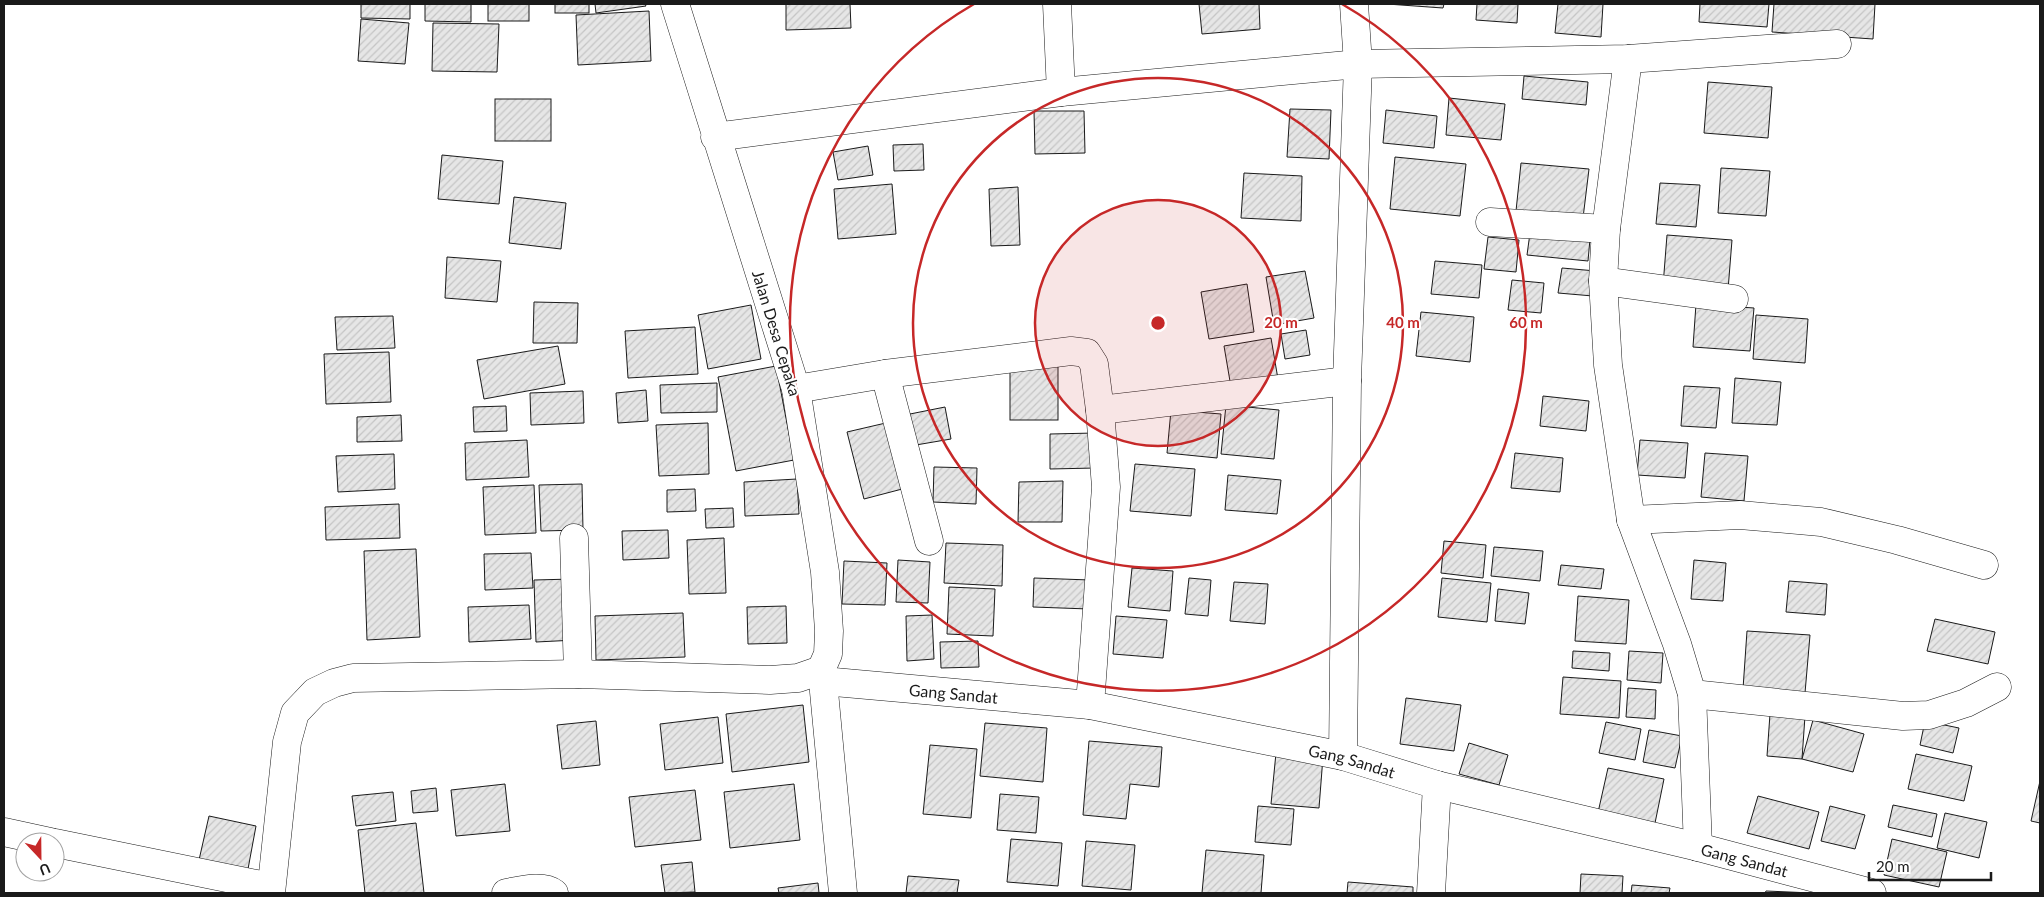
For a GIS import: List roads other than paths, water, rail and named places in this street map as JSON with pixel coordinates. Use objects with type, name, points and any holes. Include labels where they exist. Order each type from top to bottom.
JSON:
[{"type":"street","name":"Jalan Desa Cepaka","points":[[675,4],[715,137],[796,389],[825,572],[829,632],[828,654],[822,675]]},
{"type":"street","points":[[1057,4],[1061,92]]},
{"type":"street","points":[[1342,756],[1346,382],[1358,64],[1354,4]]},
{"type":"street","points":[[715,137],[1061,92],[1358,64],[1628,58],[1836,44]]},
{"type":"street","points":[[1628,58],[1606,229],[1603,281],[1608,365],[1630,520],[1677,644],[1692,694],[1698,847]]},
{"type":"street","points":[[1490,222],[1606,229]]},
{"type":"street","points":[[1603,281],[1734,299]]},
{"type":"street","points":[[796,389],[885,374],[1070,351],[1087,353],[1094,364],[1100,410],[1106,487],[1090,705]]},
{"type":"street","points":[[885,374],[929,541]]},
{"type":"street","points":[[1100,410],[1346,382]]},
{"type":"street","points":[[1630,520],[1740,515],[1821,522],[1897,540],[1984,565]]},
{"type":"street","points":[[574,538],[578,674]]},
{"type":"street","points":[[65,845],[271,890],[287,742],[296,713],[315,692],[334,683],[353,678],[578,674],[770,680],[822,675],[843,893]]},
{"type":"street","name":"Gang Sandat","points":[[822,675],[1090,705],[1342,756],[1437,785],[1698,847],[1872,893]]},
{"type":"street","points":[[1692,694],[1903,716],[1929,715],[1966,703],[1997,687]]},
{"type":"street","points":[[1431,893],[1437,785]]},
{"type":"street","points":[[506,893],[538,889],[550,890],[554,893]]}]
